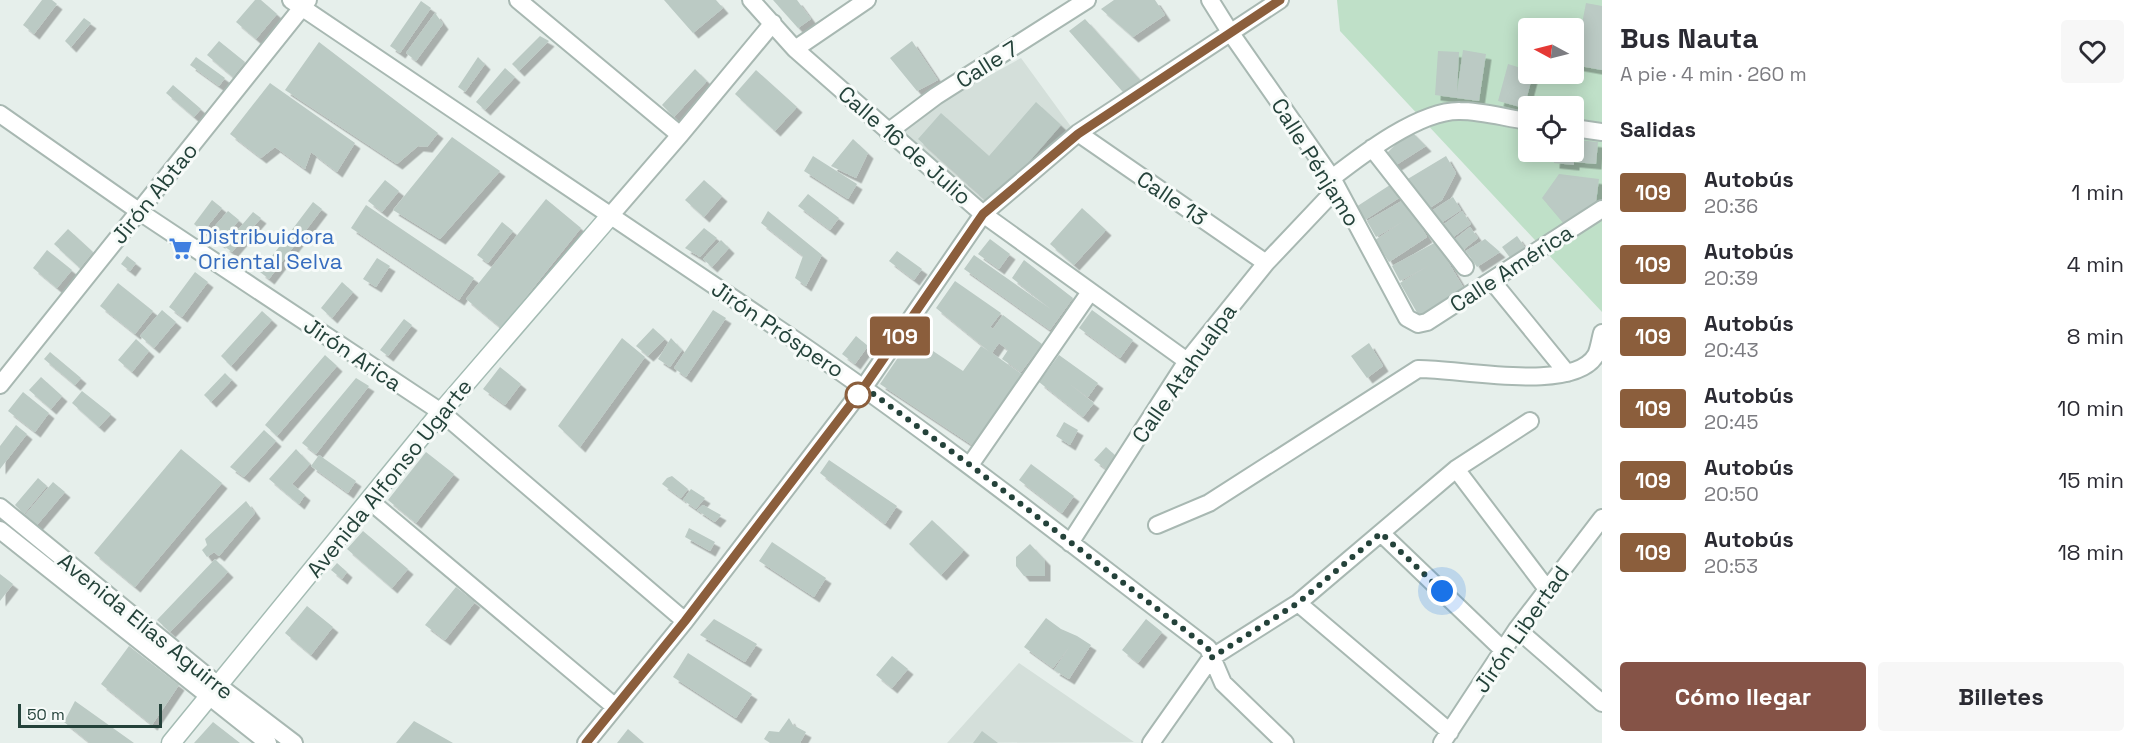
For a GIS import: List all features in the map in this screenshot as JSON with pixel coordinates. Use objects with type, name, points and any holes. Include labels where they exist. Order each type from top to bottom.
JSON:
[{"type":"main road","name":"Avenida Alfonso Ugarte","points":[[171,743],[441,412],[610,216]]},
{"type":"street","points":[[518,0],[680,135]]},
{"type":"street","name":"Calle 16 de Julio","points":[[751,0],[795,49],[983,214],[1187,361]]},
{"type":"street","points":[[795,49],[867,0]]},
{"type":"street","name":"Calle 7","points":[[888,132],[936,96],[1087,0]]},
{"type":"street","name":"Calle Pénjamo","points":[[1210,0],[1334,183],[1407,318],[1418,324]]},
{"type":"street","points":[[586,743],[685,621],[864,387],[983,214],[1078,134],[1280,0]]},
{"type":"street","name":"Jirón Abtao","points":[[0,385],[140,212],[300,3]]},
{"type":"street","name":"Jirón Próspero","points":[[300,3],[864,387],[970,465],[1208,648],[1223,683],[1286,743]]},
{"type":"street","points":[[610,216],[773,23]]},
{"type":"street","name":"Calle Atahualpa","points":[[1070,543],[1187,361],[1334,183],[1372,148],[1435,113],[1461,111],[1518,120]]},
{"type":"street","name":"Jirón Arica","points":[[0,114],[140,212],[441,412],[685,621]]},
{"type":"street","points":[[1584,129],[1602,132]]},
{"type":"street","name":"Calle 13","points":[[1078,134],[1266,263]]},
{"type":"street","points":[[1372,148],[1465,267]]},
{"type":"street","name":"Calle América","points":[[1418,324],[1427,322],[1602,209]]},
{"type":"street","points":[[1492,281],[1567,373]]},
{"type":"street","points":[[970,465],[1090,292]]},
{"type":"street","points":[[1157,525],[1209,503],[1419,369],[1440,369],[1510,377],[1541,377],[1567,373],[1586,366],[1596,355],[1602,333]]},
{"type":"street","points":[[1150,743],[1211,658],[1298,603],[1456,469],[1530,421]]},
{"type":"street","points":[[1456,469],[1547,589]]},
{"type":"street","points":[[370,501],[614,706]]},
{"type":"street","name":"Avenida Elías Aguirre","points":[[0,507],[214,691],[268,743]]},
{"type":"street","name":"Jirón Libertad","points":[[1446,738],[1517,629],[1602,518]]},
{"type":"street","name":"Avenida Elías Aguirre","points":[[0,530],[214,691],[294,743]]},
{"type":"street","points":[[1381,533],[1503,650]]},
{"type":"street","points":[[1298,603],[1446,738]]},
{"type":"street","points":[[1517,629],[1602,703]]},
{"type":"shaded area","points":[[1021,58],[1072,128],[983,206],[901,134],[943,101]]},
{"type":"shaded area","points":[[1019,663],[1134,742],[947,743]]},
{"type":"green space","points":[[1337,0],[1602,0],[1602,312],[1340,31]]},
{"type":"building","points":[[42,0],[52,0],[57,4],[34,34],[23,25]]},
{"type":"building","points":[[255,0],[261,0],[277,14],[256,39],[236,22]]},
{"type":"building","points":[[664,0],[716,0],[723,8],[693,33]]},
{"type":"building","points":[[773,0],[797,0],[811,19],[798,28]]},
{"type":"building","points":[[1114,0],[1155,0],[1165,15],[1133,37],[1101,9]]},
{"type":"building","points":[[421,1],[431,8],[400,53],[390,46]]},
{"type":"building","points":[[1586,3],[1602,6],[1602,70],[1584,67],[1583,18]]},
{"type":"building","points":[[435,13],[443,24],[416,61],[406,53]]},
{"type":"building","points":[[84,18],[91,23],[71,47],[65,41]]},
{"type":"building","points":[[1085,19],[1140,80],[1123,92],[1069,31]]},
{"type":"building","points":[[540,36],[549,41],[519,71],[512,64]]},
{"type":"building","points":[[219,41],[245,62],[233,77],[207,55]]},
{"type":"building","points":[[912,41],[938,80],[917,91],[890,58]]},
{"type":"building","points":[[319,42],[438,133],[427,147],[418,146],[397,164],[285,90]]},
{"type":"building","points":[[1463,50],[1486,54],[1479,101],[1435,95],[1438,51],[1459,52],[1457,92]]},
{"type":"building","points":[[196,57],[225,78],[219,86],[190,65]]},
{"type":"building","points":[[478,57],[485,64],[465,92],[458,87]]},
{"type":"building","points":[[1508,64],[1518,67],[1518,84],[1530,84],[1527,96],[1518,96],[1518,106],[1498,101]]},
{"type":"building","points":[[505,68],[515,77],[485,110],[476,102]]},
{"type":"building","points":[[695,69],[707,81],[674,117],[662,105]]},
{"type":"building","points":[[756,70],[797,107],[775,131],[735,94]]},
{"type":"building","points":[[270,83],[355,143],[337,172],[311,152],[305,169],[275,147],[261,158],[230,134]]},
{"type":"building","points":[[173,85],[201,109],[194,117],[166,93]]},
{"type":"building","points":[[1036,102],[1061,125],[991,205],[918,139],[941,113],[989,156]]},
{"type":"building","points":[[1410,130],[1426,146],[1393,167],[1383,157]]},
{"type":"building","points":[[452,137],[500,171],[440,239],[393,210]]},
{"type":"building","points":[[853,139],[868,153],[856,178],[831,166]]},
{"type":"building","points":[[1584,141],[1598,142],[1596,164],[1574,162],[1584,162]]},
{"type":"building","points":[[813,156],[857,184],[848,199],[804,171]]},
{"type":"building","points":[[1446,156],[1456,173],[1442,200],[1425,211],[1406,180]]},
{"type":"building","points":[[1574,162],[1574,165],[1554,163]]},
{"type":"building","points":[[1559,174],[1599,179],[1595,210],[1565,225],[1542,198]]},
{"type":"building","points":[[385,180],[399,191],[382,212],[368,201]]},
{"type":"building","points":[[704,180],[722,196],[704,217],[685,200]]},
{"type":"building","points":[[1393,183],[1402,196],[1365,220],[1356,207]]},
{"type":"building","points":[[808,194],[839,218],[830,230],[798,206]]},
{"type":"building","points":[[1453,197],[1461,210],[1441,223],[1433,210]]},
{"type":"building","points":[[546,199],[581,228],[501,328],[466,299]]},
{"type":"building","points":[[1405,199],[1427,237],[1389,262],[1375,240],[1404,221],[1376,237],[1367,221]]},
{"type":"building","points":[[212,200],[222,208],[203,232],[194,224]]},
{"type":"building","points":[[313,202],[322,209],[269,279],[260,272]]},
{"type":"building","points":[[366,205],[474,278],[459,300],[351,228]]},
{"type":"building","points":[[1082,208],[1106,230],[1074,265],[1050,244]]},
{"type":"building","points":[[228,211],[239,220],[220,243],[208,234]]},
{"type":"building","points":[[768,211],[822,255],[806,286],[795,278],[803,256],[761,223]]},
{"type":"building","points":[[1462,211],[1471,224],[1452,238],[1443,225]]},
{"type":"building","points":[[253,212],[261,218],[232,252],[224,246]]},
{"type":"building","points":[[502,222],[513,231],[488,263],[477,255]]},
{"type":"building","points":[[1470,227],[1478,238],[1463,250],[1455,239]]},
{"type":"building","points":[[704,228],[717,238],[700,257],[685,248]]},
{"type":"building","points":[[68,229],[93,252],[80,268],[54,244]]},
{"type":"building","points":[[1517,236],[1529,253],[1514,263],[1502,247]]},
{"type":"building","points":[[990,239],[1010,254],[999,269],[978,254]]},
{"type":"building","points":[[1485,239],[1500,252],[1477,267],[1466,251]]},
{"type":"building","points":[[721,240],[729,248],[712,267],[703,259]]},
{"type":"building","points":[[1436,242],[1465,290],[1419,316],[1400,283],[1428,266],[1400,281],[1392,266]]},
{"type":"building","points":[[47,250],[72,270],[57,288],[33,268]]},
{"type":"building","points":[[897,251],[922,269],[914,280],[889,261]]},
{"type":"building","points":[[974,255],[1052,310],[1012,278],[1024,260],[1073,298],[1050,330],[964,269]]},
{"type":"building","points":[[127,256],[136,263],[130,271],[121,264]]},
{"type":"building","points":[[377,258],[390,266],[376,287],[363,279]]},
{"type":"building","points":[[195,272],[208,282],[182,317],[169,307]]},
{"type":"building","points":[[955,281],[1001,313],[990,327],[993,329],[1003,315],[1042,344],[1021,372],[1002,359],[1008,350],[999,343],[992,353],[1023,375],[975,447],[880,384],[912,337],[963,371],[981,346],[990,352],[936,308]]},
{"type":"building","points":[[342,282],[353,292],[332,318],[321,308]]},
{"type":"building","points":[[118,283],[153,311],[135,334],[100,306]]},
{"type":"building","points":[[162,310],[176,322],[154,348],[140,336]]},
{"type":"building","points":[[713,310],[726,318],[686,377],[674,368]]},
{"type":"building","points":[[1092,310],[1133,340],[1120,358],[1079,328]]},
{"type":"building","points":[[262,311],[272,320],[231,366],[221,356]]},
{"type":"building","points":[[404,319],[412,325],[388,356],[380,350]]},
{"type":"building","points":[[653,328],[665,339],[648,356],[636,346]]},
{"type":"building","points":[[856,336],[868,346],[855,364],[842,354]]},
{"type":"building","points":[[622,338],[645,357],[580,447],[558,426]]},
{"type":"building","points":[[671,338],[682,350],[670,367],[658,359]]},
{"type":"building","points":[[136,339],[149,351],[132,372],[118,360]]},
{"type":"building","points":[[1369,343],[1383,366],[1367,378],[1351,356]]},
{"type":"building","points":[[50,352],[81,378],[75,385],[44,359]]},
{"type":"building","points":[[325,355],[337,366],[277,436],[265,425]]},
{"type":"building","points":[[1059,355],[1098,383],[1088,397],[1068,383],[1094,403],[1083,417],[1039,382]]},
{"type":"building","points":[[500,367],[521,384],[505,405],[483,389]]},
{"type":"building","points":[[225,373],[232,380],[211,402],[204,395]]},
{"type":"building","points":[[41,377],[62,396],[51,409],[29,390]]},
{"type":"building","points":[[356,378],[369,386],[316,454],[302,443]]},
{"type":"building","points":[[82,391],[111,414],[99,427],[72,403]]},
{"type":"building","points":[[23,392],[49,413],[35,432],[8,411]]},
{"type":"building","points":[[1064,422],[1078,430],[1070,445],[1056,436]]},
{"type":"building","points":[[16,425],[27,434],[0,469],[0,446]]},
{"type":"building","points":[[264,430],[276,441],[244,477],[230,467]]},
{"type":"building","points":[[1106,447],[1117,457],[1106,469],[1094,460]]},
{"type":"building","points":[[181,449],[222,483],[135,587],[94,553]]},
{"type":"building","points":[[296,449],[310,464],[292,484],[305,495],[299,504],[269,479]]},
{"type":"building","points":[[426,452],[454,474],[416,523],[388,500]]},
{"type":"building","points":[[319,455],[356,481],[348,493],[311,466]]},
{"type":"building","points":[[829,460],[897,506],[885,524],[820,473]]},
{"type":"building","points":[[1031,464],[1074,496],[1062,513],[1019,480]]},
{"type":"building","points":[[672,476],[688,489],[681,498],[662,484]]},
{"type":"building","points":[[38,478],[47,486],[24,514],[15,505]]},
{"type":"building","points":[[53,482],[65,492],[37,525],[25,515]]},
{"type":"building","points":[[691,489],[705,498],[696,509],[683,500]]},
{"type":"building","points":[[246,501],[255,513],[219,556],[214,552],[207,557],[202,550],[207,545],[205,539]]},
{"type":"building","points":[[703,505],[721,515],[715,522],[697,510]]},
{"type":"building","points":[[932,520],[964,550],[941,575],[909,544]]},
{"type":"building","points":[[689,528],[715,542],[710,551],[685,537]]},
{"type":"building","points":[[363,531],[408,569],[392,588],[347,549]]},
{"type":"building","points":[[772,542],[826,578],[814,597],[759,561]]},
{"type":"building","points":[[1030,544],[1045,560],[1045,576],[1024,576],[1016,566],[1016,557]]},
{"type":"building","points":[[215,559],[228,572],[170,632],[157,620]]},
{"type":"building","points":[[337,563],[347,572],[342,579],[331,570]]},
{"type":"building","points":[[0,574],[13,584],[0,601]]},
{"type":"building","points":[[456,587],[475,602],[445,640],[425,625]]},
{"type":"building","points":[[307,606],[333,627],[311,655],[285,633]]},
{"type":"building","points":[[1046,618],[1091,645],[1069,679],[1054,670],[1070,646],[1053,668],[1024,647]]},
{"type":"building","points":[[714,619],[757,644],[745,662],[700,635]]},
{"type":"building","points":[[1146,619],[1162,632],[1138,663],[1122,650]]},
{"type":"building","points":[[129,646],[179,685],[152,725],[101,684]]},
{"type":"building","points":[[688,653],[752,694],[736,718],[673,677]]},
{"type":"building","points":[[892,656],[908,669],[892,688],[876,675]]},
{"type":"building","points":[[75,701],[134,743],[90,743],[64,722]]},
{"type":"building","points":[[789,718],[793,725],[806,732],[800,743],[770,743],[764,739],[769,731],[779,732]]},
{"type":"building","points":[[414,721],[453,743],[396,743]]},
{"type":"building","points":[[213,722],[240,743],[194,743]]},
{"type":"building","points":[[628,729],[644,743],[617,743]]},
{"type":"building","points":[[982,731],[998,743],[973,743]]},
{"type":"bus line","name":"109","points":[[586,743],[685,621],[864,387],[983,214],[1078,134],[1280,0]]},
{"type":"place","name":"Distribuidora Oriental Selva","points":[[180,249]]},
{"type":"route","points":[[858,395],[864,387],[970,465],[1208,648],[1211,658],[1298,603],[1381,533],[1442,591]]}]
